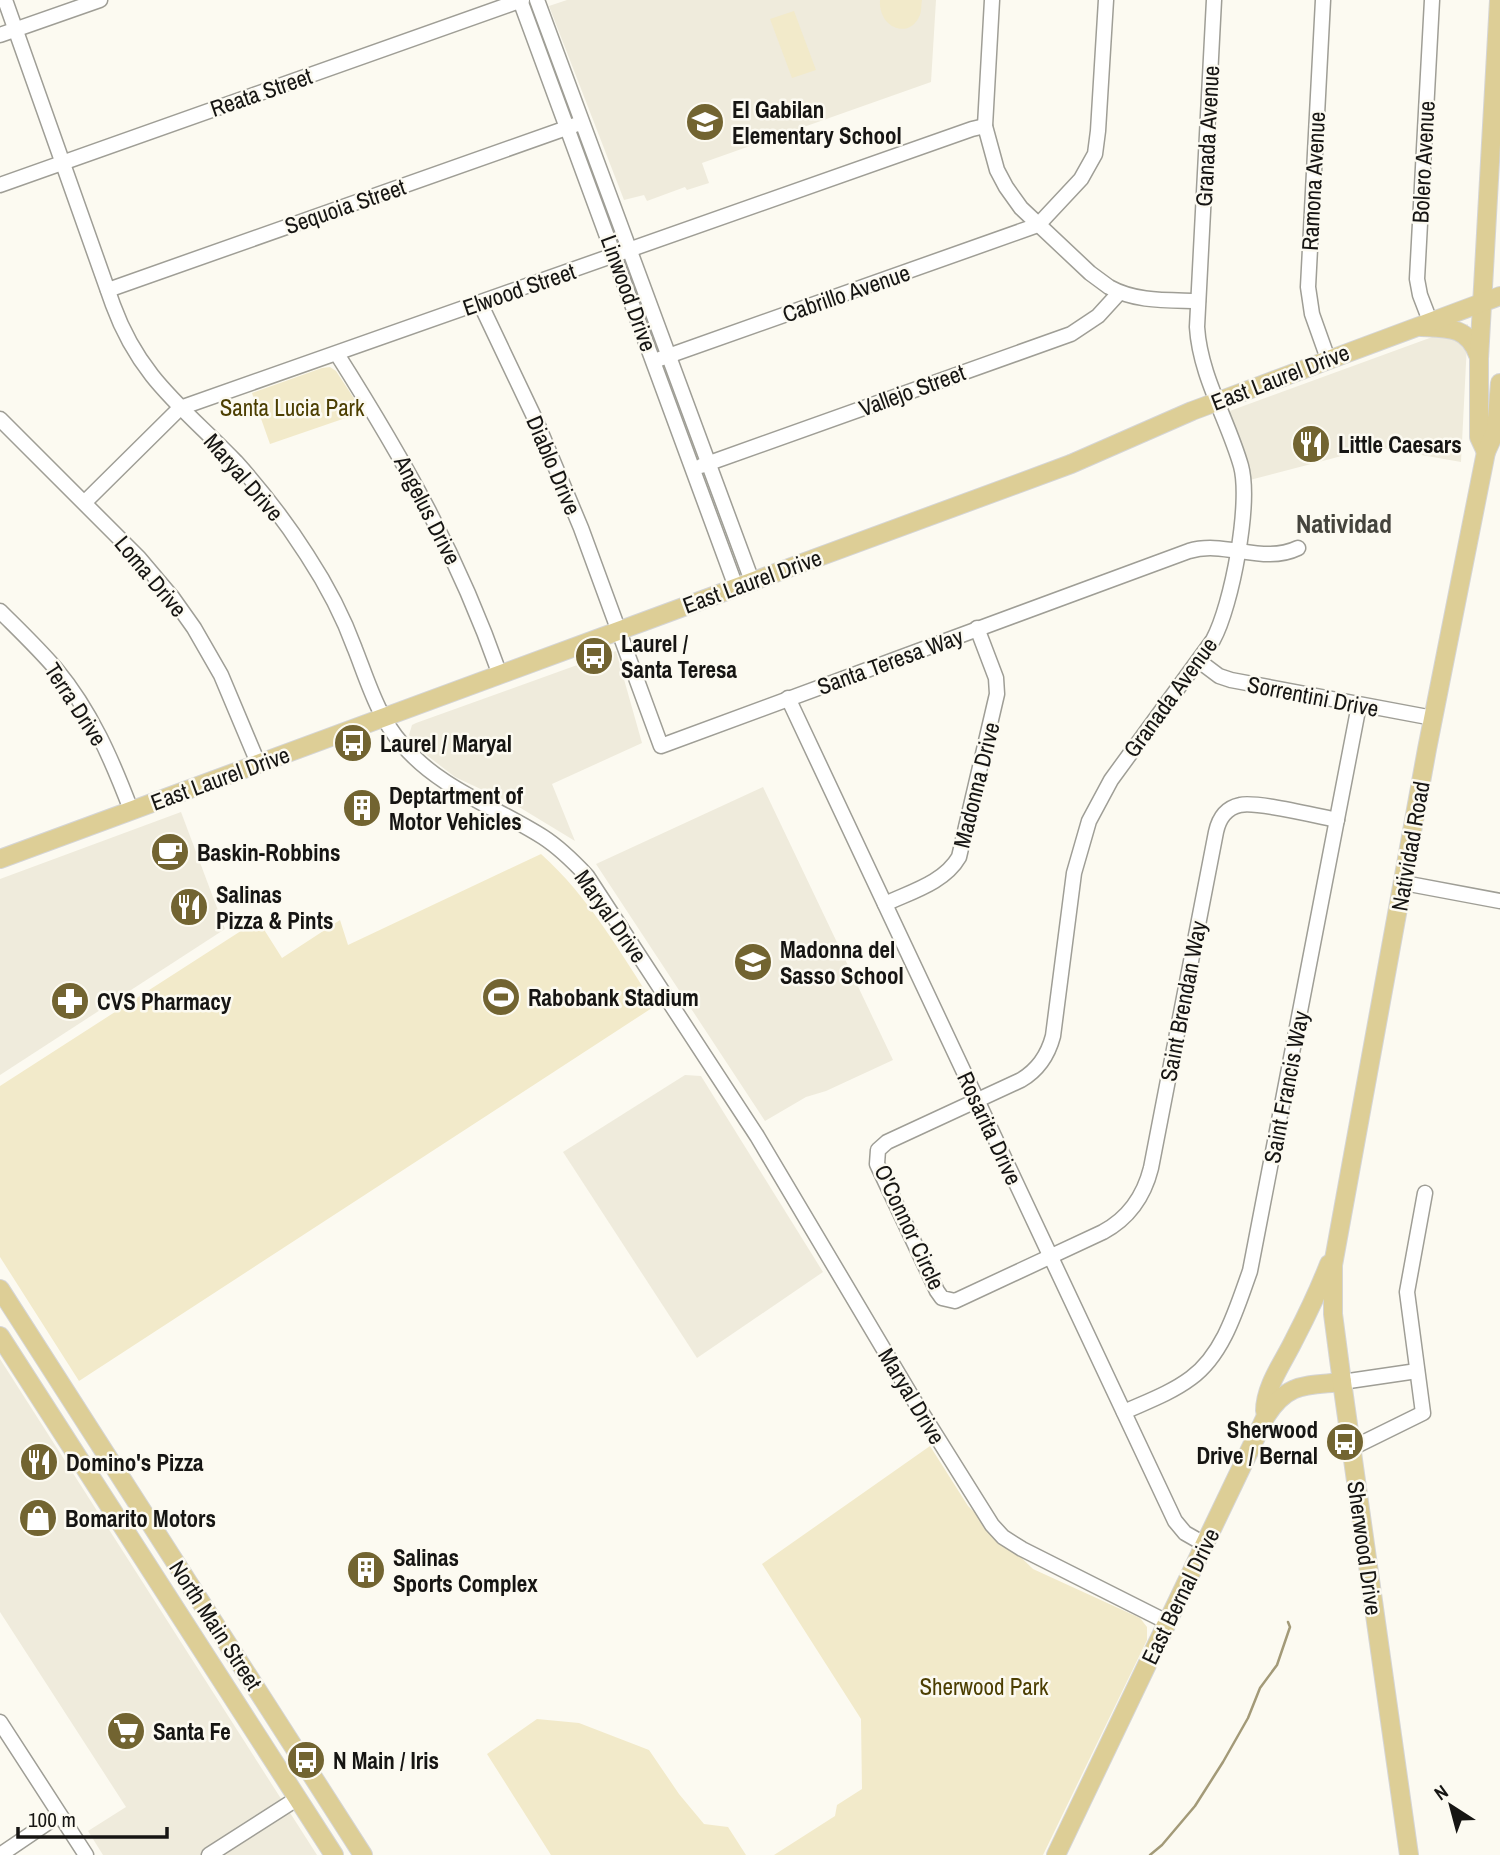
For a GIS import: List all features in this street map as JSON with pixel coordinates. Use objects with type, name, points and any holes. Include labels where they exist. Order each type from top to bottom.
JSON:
[{"type":"main road","name":"Natividad Road","points":[[1486,452],[1479,437],[1479,359],[1491,299],[1499,0]]},
{"type":"main road","name":"East Laurel Drive","points":[[1,855],[384,718],[1071,464],[1218,401],[1491,299]]},
{"type":"main road","points":[[1422,324],[1464,333],[1471,339],[1479,359]]},
{"type":"main road","name":"Natividad Road","points":[[1337,1241],[1433,718],[1486,452],[1496,430],[1500,383]]},
{"type":"main road","points":[[1266,1416],[1266,1399],[1313,1302],[1337,1241]]},
{"type":"main road","name":"Sherwood Drive","points":[[1337,1241],[1332,1291],[1342,1382],[1409,1855]]},
{"type":"main road","name":"North Main Street","points":[[0,1289],[363,1855]]},
{"type":"main road","name":"North Main Street","points":[[0,1336],[334,1855]]},
{"type":"main road","name":"East Bernal Drive","points":[[1056,1855],[1266,1416],[1284,1393],[1295,1388],[1342,1382]]},
{"type":"street","name":"Maryal Drive","points":[[5,0],[121,326],[138,358],[180,408],[249,478],[275,509],[307,555],[345,625],[374,699],[402,745],[431,772],[543,837],[567,855],[587,876],[757,1136],[915,1402],[992,1525],[1022,1549],[1167,1622]]},
{"type":"street","points":[[0,35],[100,0]]},
{"type":"street","name":"Linwood Drive","points":[[521,0],[615,256],[661,359],[744,584]]},
{"type":"street","name":"Reata Street","points":[[0,184],[521,0]]},
{"type":"street","name":"Linwood Drive","points":[[537,0],[630,250],[661,359]]},
{"type":"street","points":[[992,0],[985,126],[992,157],[1002,181],[1017,203],[1099,281],[1119,293],[1140,298],[1198,301]]},
{"type":"street","points":[[1038,225],[1081,179],[1095,154],[1106,0]]},
{"type":"street","name":"Granada Avenue","points":[[977,1100],[1026,1077],[1047,1054],[1054,1029],[1074,873],[1088,821],[1111,779],[1199,661],[1224,618],[1244,510],[1245,486],[1237,454],[1199,345],[1198,301],[1214,0]]},
{"type":"street","name":"Ramona Avenue","points":[[1323,0],[1308,287],[1312,314],[1328,359]]},
{"type":"street","name":"Bolero Avenue","points":[[1422,324],[1417,279],[1432,0]]},
{"type":"street","name":"Sequoia Street","points":[[108,290],[582,123]]},
{"type":"street","name":"Elwood Street","points":[[85,502],[180,408],[985,126]]},
{"type":"street","name":"Cabrillo Avenue","points":[[661,359],[1038,225]]},
{"type":"street","name":"Vallejo Street","points":[[700,466],[1071,334],[1098,316],[1119,293]]},
{"type":"street","name":"Diablo Drive","points":[[480,303],[537,423],[581,527],[619,630]]},
{"type":"street","name":"Angelus Drive","points":[[337,354],[387,432],[432,513],[471,598],[500,675]]},
{"type":"street","name":"Loma Drive","points":[[0,419],[85,502],[155,576],[194,628],[227,687],[258,764]]},
{"type":"street","name":"Santa Teresa Way","points":[[619,630],[661,746],[1189,551],[1210,547],[1280,555],[1298,548]]},
{"type":"street","name":"Terra Drive","points":[[0,611],[48,660],[78,699],[103,741],[131,810]]},
{"type":"street","name":"Madonna Drive","points":[[885,904],[939,878],[953,867],[961,852],[997,694],[996,678],[977,628]]},
{"type":"street","name":"Sorrentini Drive","points":[[1199,661],[1219,676],[1231,680],[1433,718]]},
{"type":"street","name":"Rosarita Drive","points":[[788,698],[1177,1526],[1206,1545]]},
{"type":"street","name":"Saint Francis Way","points":[[1124,1412],[1181,1385],[1205,1367],[1217,1349],[1246,1282],[1257,1242],[1359,705]]},
{"type":"street","name":"Saint Brendan Way","points":[[1050,1256],[1103,1232],[1118,1222],[1136,1203],[1148,1180],[1216,832],[1222,816],[1234,807],[1250,804],[1337,820]]},
{"type":"street","points":[[1404,883],[1500,901]]},
{"type":"street","name":"O'Connor Circle","points":[[977,1100],[887,1142],[878,1150],[877,1164],[939,1296],[951,1301],[1050,1256]]},
{"type":"street","points":[[1352,1448],[1423,1413],[1407,1292],[1425,1193]]},
{"type":"street","points":[[1342,1382],[1417,1371]]},
{"type":"street","points":[[0,1722],[86,1855]]},
{"type":"street","points":[[209,1855],[298,1798]]},
{"type":"street","points":[[0,1855],[59,1815]]},
{"type":"shaded area","name":"El Gabilan Elementary School","points":[[567,0],[936,0],[931,82],[702,163],[709,183],[687,190],[685,187],[647,201],[644,195],[624,200],[549,6]]},
{"type":"shaded area","points":[[1468,324],[1461,462],[1376,447],[1246,481],[1227,412]]},
{"type":"shaded area","points":[[616,651],[642,743],[552,784],[575,841],[519,807],[455,777],[424,753],[409,735],[412,725],[416,723]]},
{"type":"shaded area","name":"Madonna del Sasso School","points":[[763,787],[893,1060],[826,1091],[806,1097],[765,1121],[596,864]]},
{"type":"shaded area","points":[[181,812],[225,929],[0,1075],[0,879]]},
{"type":"shaded area","points":[[685,1075],[701,1076],[823,1272],[697,1358],[563,1152]]},
{"type":"shaded area","points":[[0,1359],[317,1855],[103,1855],[88,1831],[126,1807],[0,1612]]},
{"type":"green space","points":[[880,0],[922,0],[920,15],[908,28],[895,27],[884,17]]},
{"type":"green space","points":[[794,11],[816,70],[792,78],[770,19]]},
{"type":"green space","name":"Santa Lucia Park","points":[[330,367],[336,371],[363,412],[270,444],[252,393]]},
{"type":"green space","points":[[541,854],[589,907],[655,1006],[79,1381],[0,1257],[0,1086],[258,920],[282,958],[340,920],[348,945]]},
{"type":"green space","name":"Sherwood Park","points":[[930,1446],[968,1506],[1033,1569],[1140,1618],[1147,1627],[1147,1640],[1043,1855],[774,1855],[835,1816],[837,1805],[862,1789],[861,1719],[762,1564]]},
{"type":"green space","points":[[537,1719],[579,1723],[649,1750],[679,1794],[704,1824],[728,1827],[746,1855],[551,1855],[487,1754]]},
{"type":"waterway","points":[[1150,1855],[1195,1806],[1223,1762],[1248,1718],[1260,1688],[1277,1665],[1290,1627],[1288,1622]]},
{"type":"place","name":"El Gabilan Elementary School","points":[[705,122]]},
{"type":"place","name":"Little Caesars","points":[[1311,444]]},
{"type":"place","name":"Laurel / Santa Teresa","points":[[594,656]]},
{"type":"place","name":"Laurel / Maryal","points":[[353,743]]},
{"type":"place","name":"Deptartment of Motor Vehicles","points":[[362,808]]},
{"type":"place","name":"Baskin-Robbins","points":[[170,852]]},
{"type":"place","name":"Salinas Pizza & Pints","points":[[189,907]]},
{"type":"place","name":"Madonna del Sasso School","points":[[753,962]]},
{"type":"place","name":"Rabobank Stadium","points":[[501,997]]},
{"type":"place","name":"CVS Pharmacy","points":[[70,1001]]},
{"type":"place","name":"Sherwood Drive / Bernal","points":[[1345,1442]]},
{"type":"place","name":"Domino's Pizza","points":[[39,1462]]},
{"type":"place","name":"Bomarito Motors","points":[[38,1518]]},
{"type":"place","name":"Salinas Sports Complex","points":[[366,1570]]},
{"type":"place","name":"Santa Fe","points":[[126,1731]]},
{"type":"place","name":"N Main / Iris","points":[[306,1760]]},
{"type":"district","name":"Natividad","points":[[1344,523]]}]
